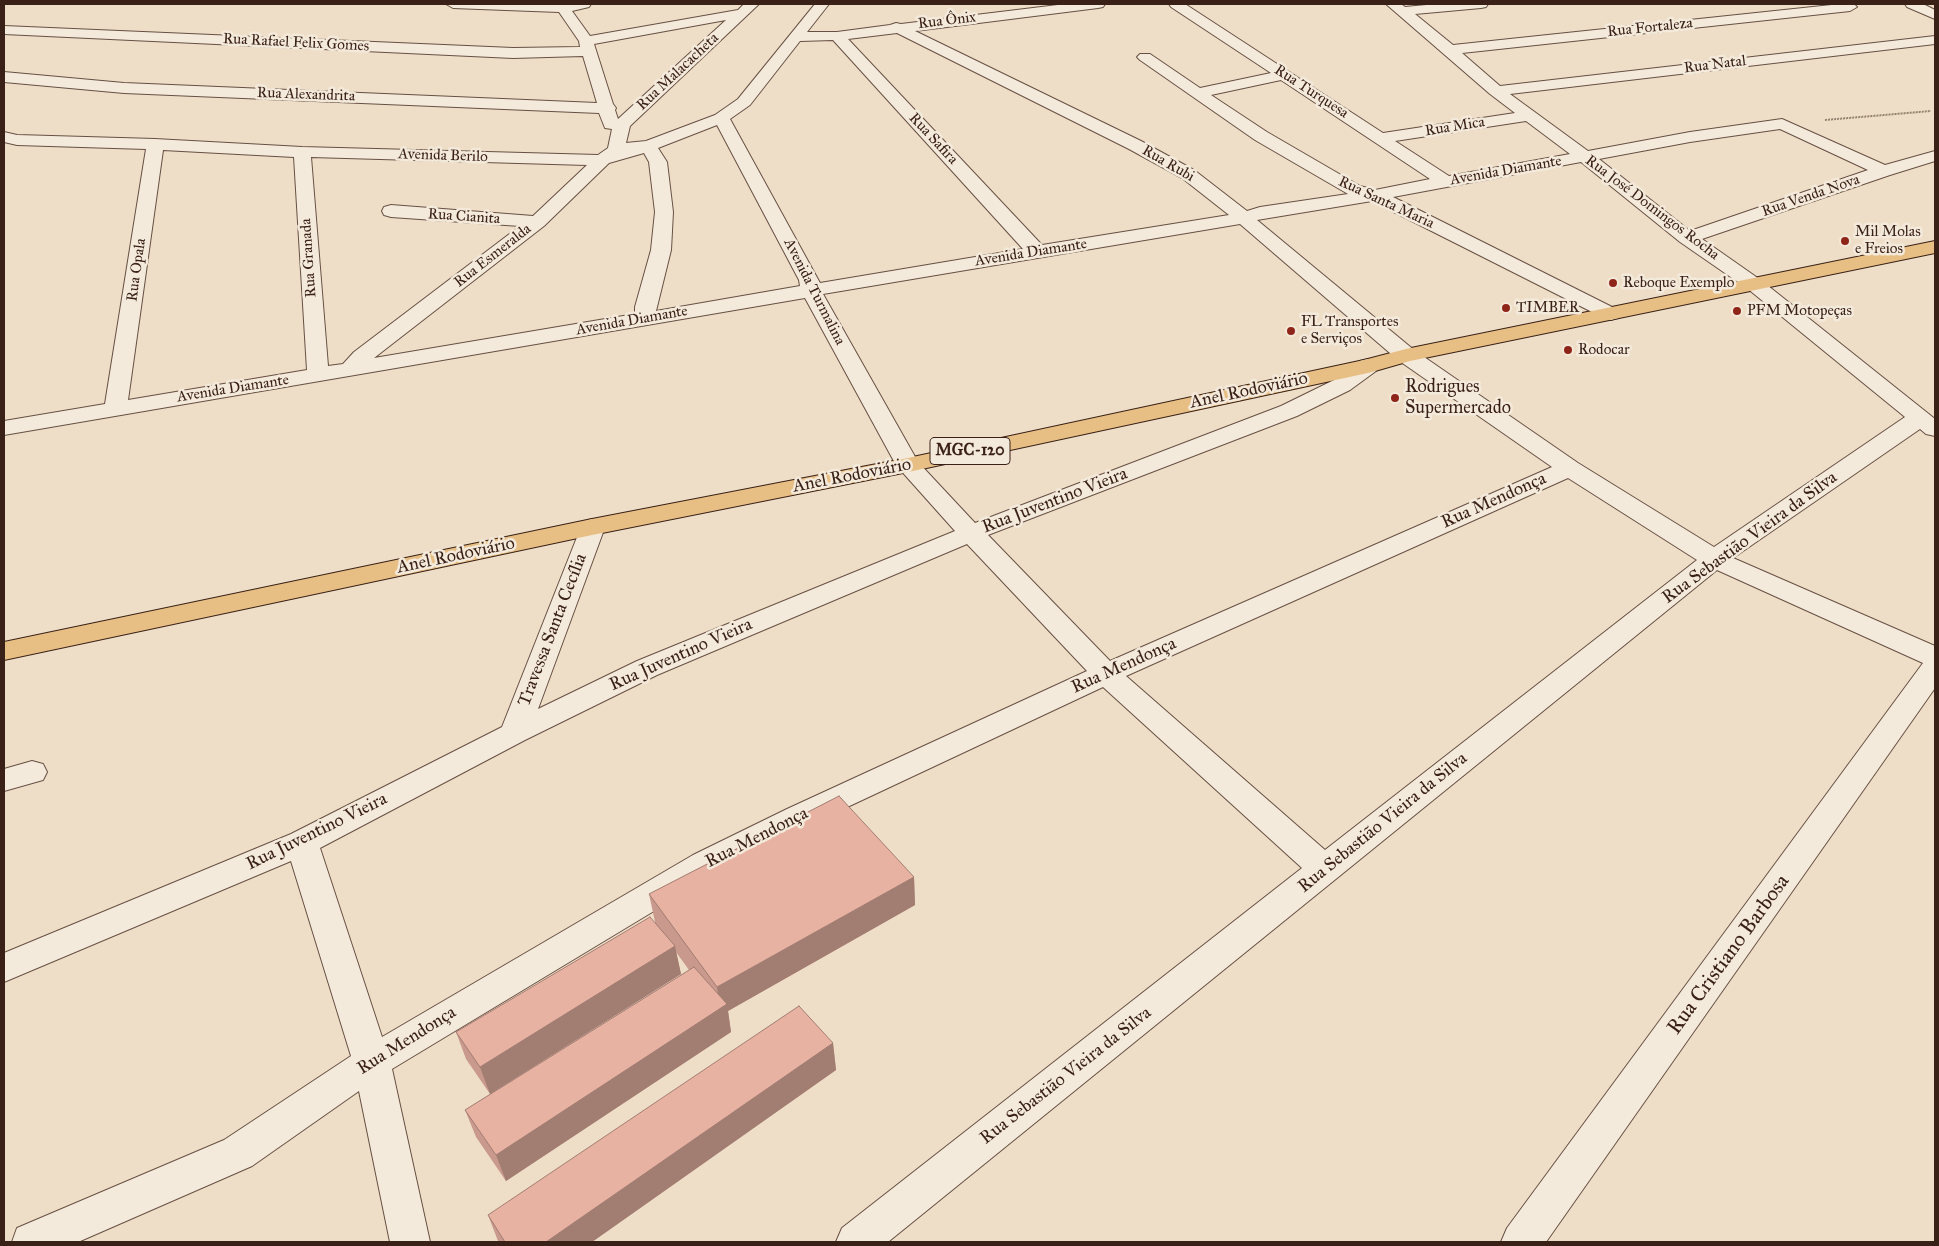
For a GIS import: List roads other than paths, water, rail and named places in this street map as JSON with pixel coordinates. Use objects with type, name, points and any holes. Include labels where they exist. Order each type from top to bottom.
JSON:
[{"type":"main road","name":"Anel Rodoviário","points":[[4,651],[592,527],[908,465],[1368,366],[1406,355],[1935,247]]},
{"type":"street","points":[[453,4],[562,6],[584,4]]},
{"type":"street","points":[[645,313],[661,250],[664,212],[658,162],[648,146],[721,118],[744,102],[822,4]]},
{"type":"street","name":"Rua Ônix","points":[[795,37],[837,36],[1098,4]]},
{"type":"street","name":"Rua Turquesa","points":[[1176,4],[1446,182]]},
{"type":"street","points":[[1398,8],[1481,4]]},
{"type":"street","points":[[1912,4],[1935,15]]},
{"type":"street","name":"Rua Fortaleza","points":[[1450,50],[1847,5]]},
{"type":"street","points":[[562,6],[588,46],[608,108],[609,154]]},
{"type":"street","name":"Rua Rafael Felix Gomes","points":[[4,30],[513,53],[588,46],[748,8]]},
{"type":"street","name":"Rua Malacacheta","points":[[609,154],[622,124],[748,8]]},
{"type":"street","name":"Rua José Domingos Rocha","points":[[1398,8],[1450,50],[1496,91],[1584,156],[1687,238],[1755,285],[1928,424]]},
{"type":"street","name":"Rua Rubi","points":[[896,28],[1168,162],[1247,214],[1406,355],[1569,468],[1714,559],[1935,658]]},
{"type":"street","name":"Rua Safira","points":[[837,36],[1034,248]]},
{"type":"street","name":"Rua Natal","points":[[1496,91],[1935,40]]},
{"type":"street","name":"Rua Santa Maria","points":[[1145,57],[1261,136],[1354,190],[1374,195],[1611,314]]},
{"type":"street","points":[[1196,93],[1285,75]]},
{"type":"street","name":"Rua Alexandrita","points":[[4,78],[124,88],[608,108]]},
{"type":"street","name":"Rua Mica","points":[[1381,138],[1528,116]]},
{"type":"street","name":"Avenida Turmalina","points":[[721,118],[908,465],[970,533],[1106,674],[1326,870]]},
{"type":"street","name":"Avenida Diamante","points":[[4,418],[117,402],[1034,248],[1374,195],[1584,156],[1782,124],[1884,171]]},
{"type":"street","name":"Avenida Berilo","points":[[8,139],[302,152],[609,154],[648,146]]},
{"type":"street","name":"Rua Opala","points":[[117,402],[155,144]]},
{"type":"street","name":"Rua Granada","points":[[302,152],[317,369]]},
{"type":"street","name":"Rua Esmeralda","points":[[356,363],[537,222],[609,154]]},
{"type":"street","name":"Rua Venda Nova","points":[[1687,238],[1884,171],[1935,156]]},
{"type":"street","name":"Rua Cianita","points":[[391,211],[537,222]]},
{"type":"street","name":"Rua Juventino Vieira","points":[[4,968],[302,843],[514,733],[647,668],[970,533],[1289,411],[1342,385],[1368,366]]},
{"type":"street","name":"Avenida Diamante","points":[[4,428],[117,402]]},
{"type":"street","name":"Rua Sebastião Vieira da Silva","points":[[856,1242],[1326,870],[1714,559],[1928,424]]},
{"type":"street","name":"Rua Mendonça","points":[[32,1242],[238,1153],[372,1062],[705,864],[798,817],[1106,674],[1569,468]]},
{"type":"street","name":"Travessa Santa Cecília","points":[[514,733],[592,527]]},
{"type":"street","name":"Rua Cristiano Barbosa","points":[[1522,1242],[1935,667]]},
{"type":"street","points":[[302,843],[372,1062],[410,1242]]},
{"type":"place","name":"Mil Molas e Freios","points":[[1845,241]]},
{"type":"place","name":"Reboque Exemplo","points":[[1613,283]]},
{"type":"place","name":"TIMBER","points":[[1506,308]]},
{"type":"place","name":"PFM Motopeças","points":[[1737,311]]},
{"type":"place","name":"FL Transportes e Serviços","points":[[1291,331]]},
{"type":"place","name":"Rodocar","points":[[1568,350]]},
{"type":"place","name":"Rodrigues Supermercado","points":[[1395,398]]}]
